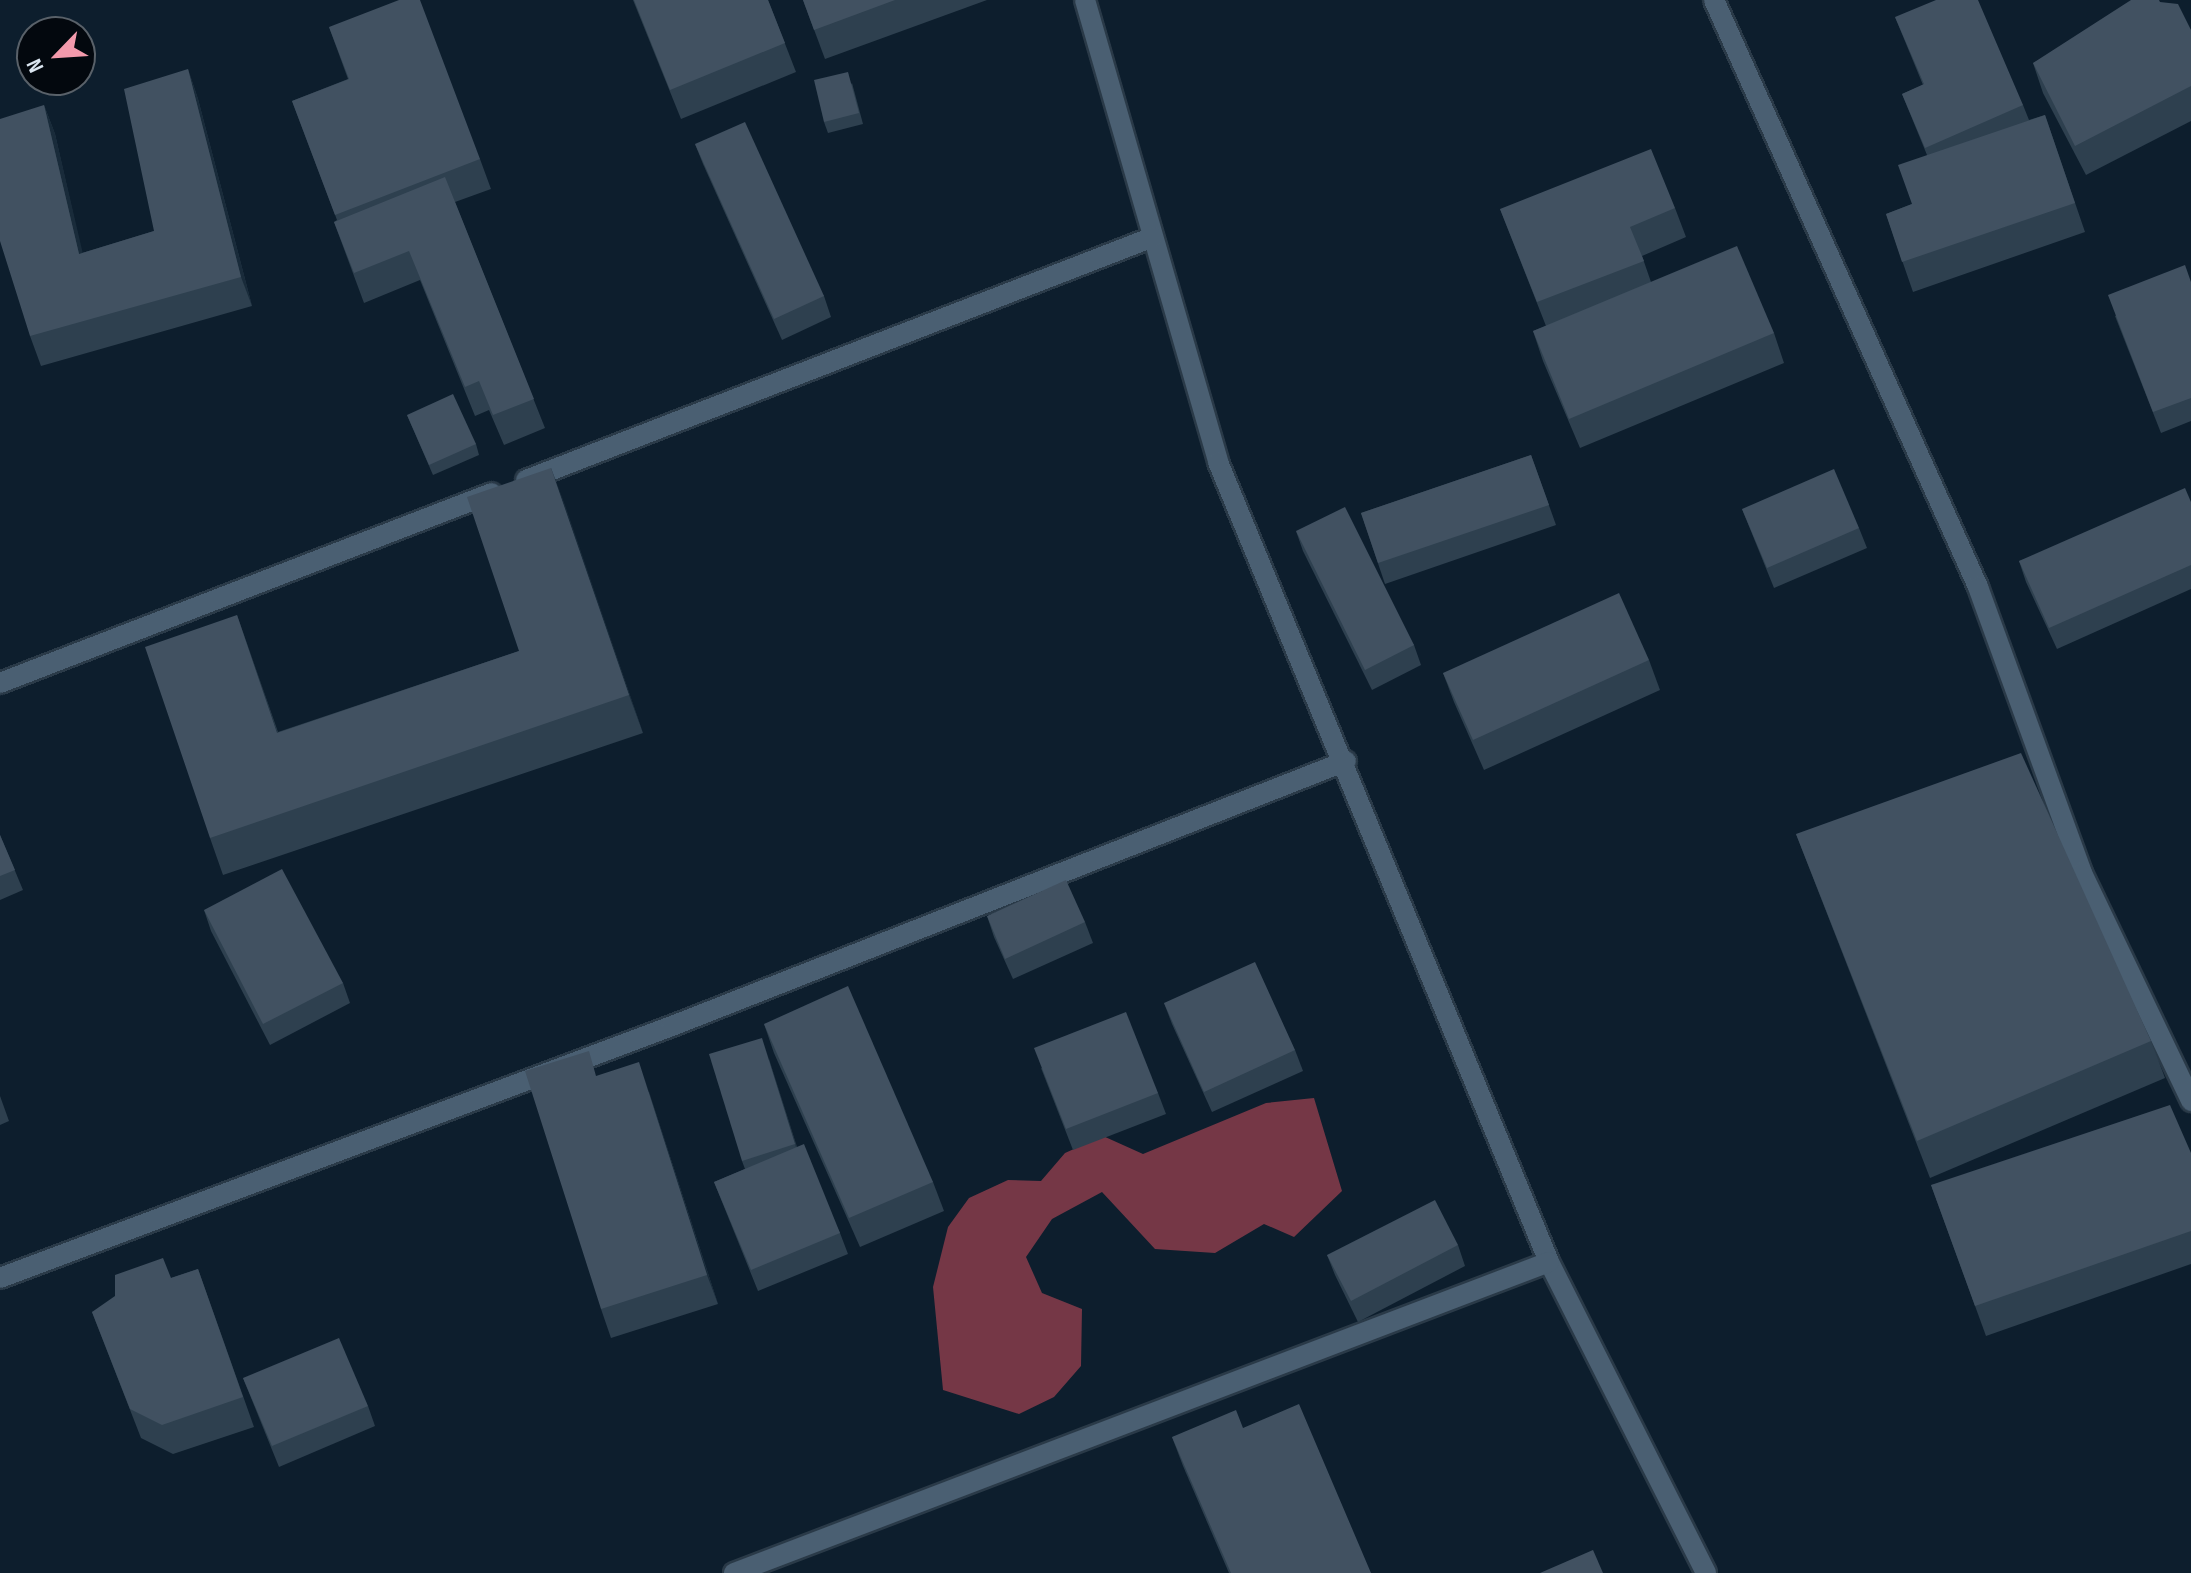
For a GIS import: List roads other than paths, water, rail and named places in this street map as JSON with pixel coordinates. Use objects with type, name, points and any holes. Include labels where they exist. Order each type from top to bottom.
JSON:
[{"type":"street","points":[[1085,0],[1218,462],[1346,761],[1549,1262],[1706,1573]]},
{"type":"street","points":[[1714,0],[1978,587],[2082,873],[2191,1101]]},
{"type":"street","points":[[0,683],[1153,237]]},
{"type":"street","points":[[0,1278],[672,1026],[1346,761]]},
{"type":"street","points":[[734,1573],[1549,1262]]}]
